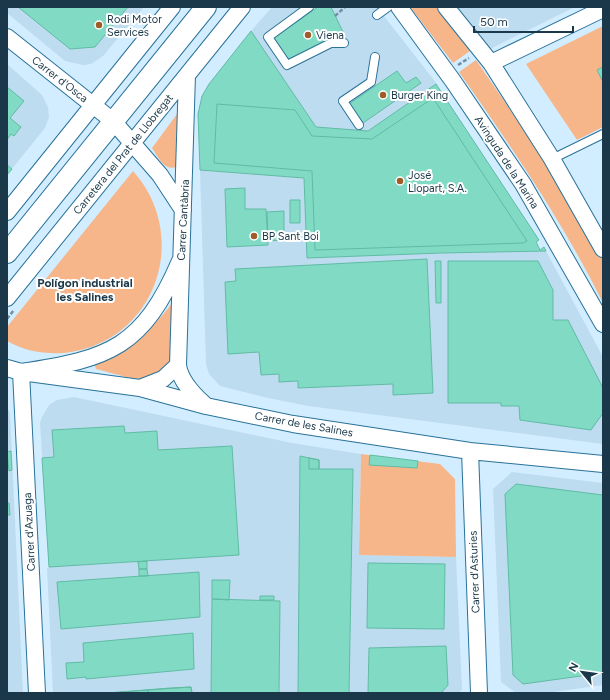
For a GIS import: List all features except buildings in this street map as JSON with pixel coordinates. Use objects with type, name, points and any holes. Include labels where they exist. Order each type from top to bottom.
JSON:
[{"type":"street","points":[[7,212],[92,104],[172,7]]},
{"type":"street","points":[[7,253],[113,120],[206,7]]},
{"type":"street","name":"Avinguda de la Marina","points":[[399,7],[453,81],[523,184],[603,324]]},
{"type":"street","points":[[446,7],[491,63],[552,159],[603,249]]},
{"type":"street","name":"Carretera del Prat de Llobregat","points":[[7,298],[132,141],[241,8]]},
{"type":"street","points":[[491,63],[603,9]]},
{"type":"street","name":"Carrer d'Osca","points":[[7,37],[113,120],[160,175],[183,210]]},
{"type":"street","name":"Carrer Cantàbria","points":[[187,75],[180,261],[178,365],[179,372],[191,392],[206,406]]},
{"type":"street","points":[[14,370],[76,363],[105,352],[131,337],[144,325],[160,302],[180,261]]},
{"type":"street","points":[[140,388],[164,379],[178,365]]},
{"type":"street","name":"Carrer de les Salines","points":[[14,370],[140,388],[206,406],[293,424],[470,451],[603,464]]},
{"type":"street","name":"Carrer d'Azuaga","points":[[14,370],[37,693]]},
{"type":"street","name":"Carrer d'Asturies","points":[[470,451],[479,693]]},
{"type":"lane","points":[[309,7],[268,37],[287,65],[331,43],[344,43]]},
{"type":"lane","points":[[377,15],[388,7]]},
{"type":"lane","points":[[359,125],[343,101],[371,82],[375,57]]},
{"type":"lane","points":[[552,159],[603,134]]},
{"type":"path","points":[[335,16],[345,7]]},
{"type":"path","points":[[456,67],[472,55]]},
{"type":"shaded area","points":[[7,7],[144,7],[103,56],[91,64],[83,65],[65,61],[7,13]]},
{"type":"shaded area","points":[[272,7],[377,7],[437,84],[368,131],[316,127],[251,31]]},
{"type":"shaded area","points":[[410,7],[436,7],[470,51],[453,63]]},
{"type":"shaded area","points":[[456,7],[575,7],[490,49]]},
{"type":"shaded area","points":[[603,26],[603,127],[577,140],[526,64]]},
{"type":"shaded area","points":[[476,60],[542,156],[603,260],[603,303],[571,243],[536,185],[459,72]]},
{"type":"shaded area","points":[[7,64],[42,95],[48,107],[49,117],[45,128],[7,175]]},
{"type":"shaded area","points":[[177,114],[179,160],[176,167],[172,168],[165,165],[159,159],[152,148]]},
{"type":"shaded area","points":[[200,170],[304,178],[307,258],[546,251],[603,357],[603,444],[308,406],[220,386],[209,374],[206,364]]},
{"type":"shaded area","points":[[133,171],[151,198],[160,227],[161,256],[155,284],[141,310],[121,331],[95,346],[63,353],[49,353],[20,347],[7,341],[7,327]]},
{"type":"shaded area","points":[[172,303],[174,338],[173,350],[165,370],[156,376],[139,379],[96,369],[95,366],[99,362],[148,330]]},
{"type":"shaded area","points":[[74,397],[292,443],[361,454],[359,555],[456,557],[462,689],[459,693],[53,693],[47,568],[49,567],[40,423],[49,405],[57,400]]},
{"type":"shaded area","points":[[7,406],[10,413],[23,693],[7,693]]},
{"type":"shaded area","points":[[361,454],[440,464],[455,479],[456,557],[359,555]]},
{"type":"shaded area","points":[[512,472],[603,483],[603,685],[546,693],[516,693],[501,682],[493,489]]},
{"type":"place","name":"Rodi Motor Services","points":[[99,25]]},
{"type":"place","name":"Viena","points":[[308,35]]},
{"type":"place","name":"Burger King","points":[[383,95]]},
{"type":"place","name":"José Llopart, S.A.","points":[[400,181]]},
{"type":"place","name":"BP Sant Boi","points":[[254,236]]},
{"type":"district","name":"Polígon industrial les Salines","points":[[85,290]]}]
